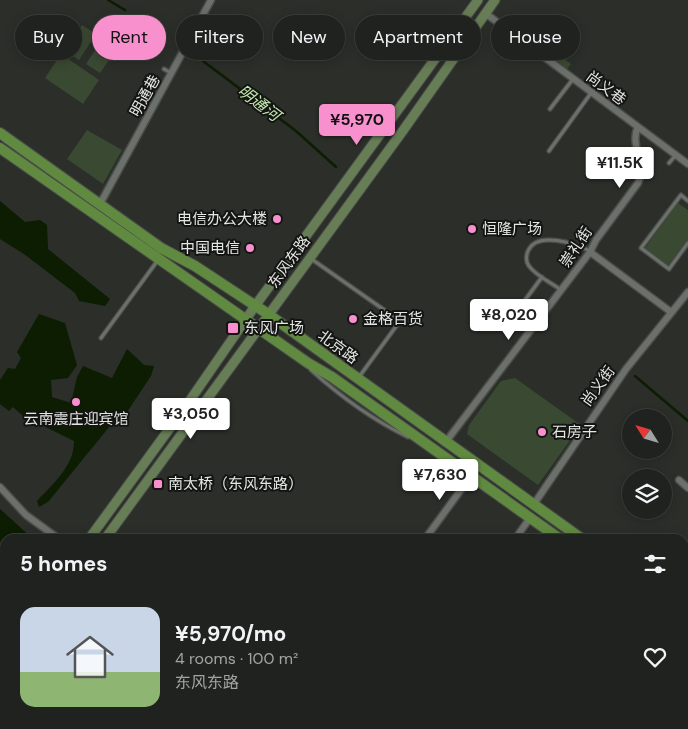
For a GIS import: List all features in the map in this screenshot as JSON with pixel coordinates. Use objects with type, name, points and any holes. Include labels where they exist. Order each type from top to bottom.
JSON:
[{"type":"main road","name":"东风东路","points":[[93,534],[255,306],[478,0]]},
{"type":"main road","name":"东风东路","points":[[109,534],[402,132],[495,0]]},
{"type":"main road","name":"北京路","points":[[0,133],[161,248],[195,266],[268,314],[445,443],[575,534]]},
{"type":"main road","name":"北京路","points":[[1,151],[431,447],[553,534]]},
{"type":"street","name":"明通巷","points":[[100,204],[211,0]]},
{"type":"street","name":"尚义巷","points":[[485,13],[688,164]]},
{"type":"street","name":"崇礼街","points":[[445,443],[590,252],[596,240],[641,178],[636,137],[638,127]]},
{"type":"street","points":[[590,252],[671,312]]},
{"type":"street","name":"尚义街","points":[[534,504],[592,416],[688,292]]},
{"type":"street","points":[[429,534],[471,476]]},
{"type":"street","points":[[679,480],[688,488]]},
{"type":"street","points":[[0,488],[26,515],[52,534]]},
{"type":"street","points":[[519,534],[530,518]]},
{"type":"lane","points":[[164,69],[172,73]]},
{"type":"lane","points":[[550,110],[574,79]]},
{"type":"lane","points":[[549,151],[592,93]]},
{"type":"lane","points":[[670,163],[675,155]]},
{"type":"lane","points":[[688,201],[680,195],[641,248],[669,268],[688,243]]},
{"type":"lane","points":[[561,290],[542,277],[528,264],[527,256],[534,244],[554,241],[577,245],[590,252]]},
{"type":"lane","points":[[310,257],[400,320],[358,380]]},
{"type":"lane","points":[[101,338],[158,259]]},
{"type":"lane","points":[[524,324],[518,318],[518,310],[542,277]]},
{"type":"shaded area","points":[[82,25],[92,31],[92,40],[82,55]]},
{"type":"shaded area","points":[[92,55],[92,60],[109,60],[100,73],[86,64]]},
{"type":"shaded area","points":[[57,60],[70,60],[99,80],[83,104],[45,78]]},
{"type":"shaded area","points":[[555,60],[566,60],[571,64],[567,69]]},
{"type":"shaded area","points":[[87,130],[122,150],[103,184],[67,159]]},
{"type":"shaded area","points":[[0,201],[25,222],[40,220],[47,225],[48,249],[110,299],[105,306],[79,301],[75,293],[24,254],[0,239]]},
{"type":"shaded area","points":[[678,203],[688,210],[688,239],[668,266],[645,248]]},
{"type":"shaded area","points":[[39,314],[65,323],[77,365],[68,378],[51,380],[52,397],[71,403],[77,377],[83,366],[112,378],[127,349],[144,365],[154,366],[151,376],[121,421],[114,421],[48,502],[39,507],[37,501],[67,466],[71,458],[74,441],[23,416],[13,407],[9,411],[0,404],[0,380],[8,368],[15,369],[21,358],[17,352]]},
{"type":"shaded area","points":[[515,378],[581,425],[538,485],[467,434],[469,425],[501,381]]},
{"type":"shaded area","points":[[0,509],[28,534],[0,534]]},
{"type":"waterway","name":"明通河","points":[[108,0],[125,10]]},
{"type":"waterway","name":"明通河","points":[[203,61],[296,131],[336,167]]},
{"type":"waterway","name":"明通河","points":[[635,376],[688,421]]},
{"type":"place","name":"电信办公大楼","points":[[277,219]]},
{"type":"place","name":"恒隆广场","points":[[472,229]]},
{"type":"place","name":"中国电信","points":[[250,248]]},
{"type":"place","name":"金格百货","points":[[353,319]]},
{"type":"place","name":"东风广场","points":[[233,328]]},
{"type":"place","name":"云南震庄迎宾馆","points":[[76,402]]},
{"type":"place","name":"石房子","points":[[542,432]]},
{"type":"place","name":"南太桥（东风东路）","points":[[158,484]]}]
